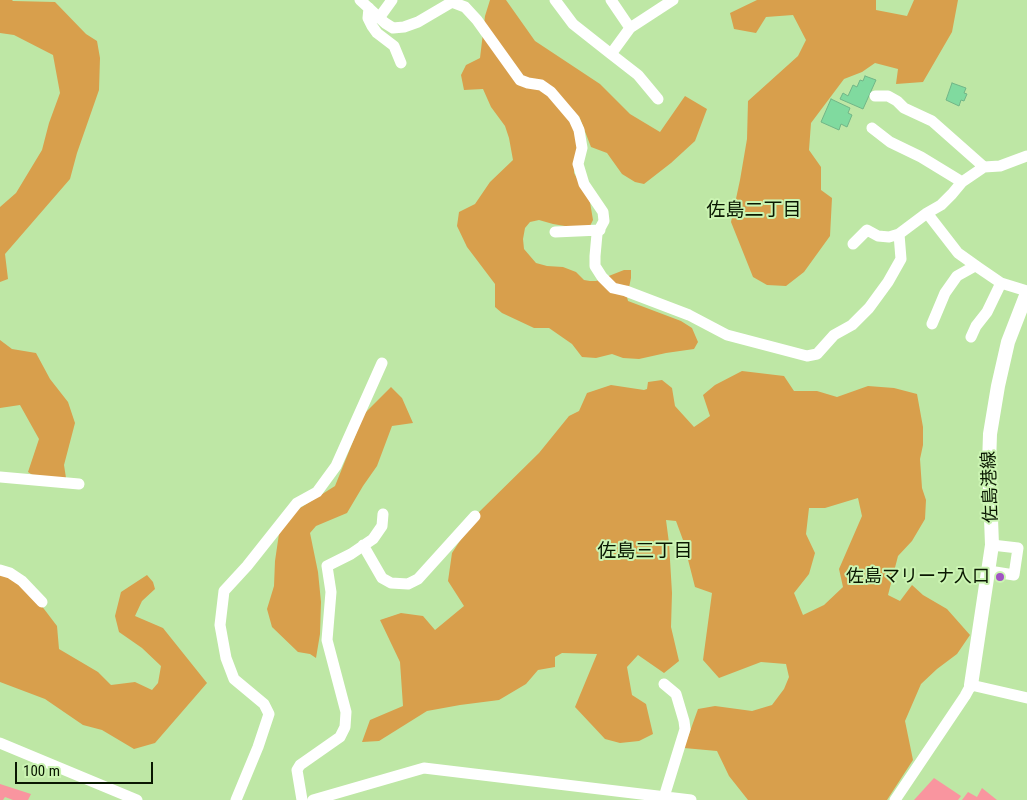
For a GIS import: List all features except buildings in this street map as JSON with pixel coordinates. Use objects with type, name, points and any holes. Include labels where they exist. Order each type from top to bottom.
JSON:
[{"type":"main road","name":"佐島港線","points":[[971,685],[992,545],[989,465],[990,434],[1008,342],[1027,292]]},
{"type":"street","points":[[360,0],[393,28],[404,27],[418,22],[452,2],[465,7],[477,20],[520,80],[541,85],[551,92],[574,119],[579,130],[582,148],[578,164],[584,184],[603,212],[604,221],[598,234],[594,256],[595,266],[602,277],[613,288],[626,291],[689,315],[727,335],[807,356],[817,354],[834,335],[852,325],[869,308],[888,282],[901,258],[899,234]]},
{"type":"street","points":[[379,18],[392,0]]},
{"type":"street","points":[[555,0],[572,24],[638,75],[658,99]]},
{"type":"street","points":[[611,0],[630,28]]},
{"type":"street","points":[[611,54],[630,28],[670,1]]},
{"type":"street","points":[[369,8],[368,18],[372,26],[377,33],[394,46],[401,63]]},
{"type":"street","points":[[876,96],[888,96],[904,108],[932,121],[984,168]]},
{"type":"street","points":[[872,128],[890,142],[921,157],[962,182]]},
{"type":"street","points":[[852,244],[867,230],[878,236],[889,237],[899,234],[941,205],[962,182],[984,168],[1000,166],[1027,156]]},
{"type":"street","points":[[927,213],[958,252],[975,266],[1001,283],[1027,292]]},
{"type":"street","points":[[555,232],[600,230]]},
{"type":"street","points":[[932,324],[945,292],[957,276],[975,266]]},
{"type":"street","points":[[971,337],[976,326],[987,312],[1001,283]]},
{"type":"street","points":[[236,800],[258,747],[269,714],[264,704],[234,679],[226,658],[220,625],[224,591],[247,566],[298,503],[317,492],[336,466],[382,363]]},
{"type":"street","points":[[0,477],[79,484]]},
{"type":"street","points":[[302,800],[297,770],[300,765],[340,737],[345,727],[346,712],[327,640],[331,592],[327,566],[351,554],[373,538],[382,526],[383,514]]},
{"type":"street","points":[[363,545],[382,578],[391,582],[408,584],[418,579],[475,516]]},
{"type":"street","points":[[989,572],[1014,575],[1018,548],[992,545]]},
{"type":"street","points":[[0,570],[10,573],[22,581],[42,602]]},
{"type":"street","points":[[664,684],[676,694],[684,721],[684,729],[664,797]]},
{"type":"street","points":[[895,800],[966,696],[971,685],[1027,698]]},
{"type":"street","points":[[0,743],[137,800]]},
{"type":"street","points":[[313,800],[424,768],[691,800]]},
{"type":"shaded area","points":[[0,0],[55,2],[86,34],[97,41],[100,58],[99,90],[70,179],[5,254],[8,279],[0,282],[0,207],[16,193],[42,150],[60,93],[53,55],[14,35],[0,33]]},
{"type":"shaded area","points":[[490,0],[506,0],[535,41],[600,84],[630,114],[660,132],[685,96],[707,109],[695,141],[644,184],[635,182],[622,174],[607,153],[591,147],[579,116],[574,173],[590,202],[593,220],[590,226],[583,229],[539,220],[530,222],[525,228],[523,239],[524,249],[536,263],[563,267],[576,272],[584,280],[596,281],[624,270],[631,270],[628,301],[681,321],[692,328],[698,342],[694,349],[639,359],[623,358],[612,354],[596,358],[582,357],[572,344],[549,328],[534,328],[502,313],[495,307],[495,284],[467,247],[457,226],[459,212],[475,204],[490,182],[513,160],[505,126],[491,107],[483,89],[464,90],[461,75],[466,65],[480,58],[485,16]]},
{"type":"shaded area","points":[[757,0],[876,0],[876,10],[907,16],[914,0],[958,0],[952,32],[923,82],[896,84],[898,69],[875,63],[862,72],[844,79],[811,123],[809,150],[821,167],[821,190],[832,198],[830,236],[804,272],[786,286],[767,285],[753,277],[731,222],[747,139],[748,101],[798,56],[806,40],[793,15],[766,17],[756,33],[734,29],[730,13]]},
{"type":"shaded area","points":[[0,340],[12,349],[36,353],[50,379],[68,402],[75,423],[64,465],[66,478],[49,486],[28,472],[39,439],[20,405],[0,408]]},
{"type":"shaded area","points":[[742,371],[784,376],[794,391],[817,391],[837,397],[868,386],[894,388],[917,394],[923,427],[923,445],[920,459],[922,488],[926,500],[925,519],[912,541],[898,556],[888,595],[900,601],[912,585],[923,595],[947,609],[970,635],[957,654],[921,684],[905,721],[913,760],[887,800],[748,800],[729,776],[717,751],[684,748],[698,709],[715,706],[752,711],[772,705],[784,689],[789,677],[786,664],[761,662],[719,678],[703,660],[712,593],[695,587],[676,521],[666,520],[672,593],[671,627],[679,661],[664,673],[638,655],[627,667],[632,695],[646,704],[653,734],[639,741],[620,743],[605,739],[575,707],[597,654],[562,653],[555,657],[555,667],[538,670],[526,684],[499,700],[427,711],[379,741],[362,742],[370,720],[403,706],[400,662],[380,620],[401,613],[423,616],[435,630],[464,606],[448,581],[452,553],[478,513],[539,453],[569,416],[579,411],[587,393],[611,385],[644,390],[647,389],[648,382],[662,380],[672,388],[675,406],[694,427],[710,416],[703,395],[715,385]],"holes":[[[858,498],[862,516],[839,569],[843,587],[824,605],[803,615],[794,593],[809,574],[815,553],[806,534],[809,508],[825,508]]]},
{"type":"shaded area","points":[[391,387],[402,398],[413,423],[392,426],[377,466],[347,513],[316,526],[310,533],[318,572],[321,602],[320,634],[316,658],[310,654],[298,652],[272,627],[267,609],[274,586],[275,561],[281,520],[335,486],[364,414]]},
{"type":"shaded area","points":[[0,575],[22,580],[57,626],[59,649],[98,672],[111,685],[135,682],[152,690],[158,683],[161,666],[142,648],[119,632],[115,616],[121,592],[147,575],[153,582],[155,589],[142,601],[135,616],[163,628],[207,683],[155,743],[134,749],[102,730],[83,725],[45,699],[0,682]]},
{"type":"shaded area","points":[[934,778],[961,796],[958,800],[914,800]]},
{"type":"shaded area","points":[[0,784],[31,794],[28,800],[13,800],[5,797],[3,800],[0,800]]},
{"type":"shaded area","points":[[982,788],[997,800],[962,800],[968,792],[977,797]]},
{"type":"place","name":"佐島マリーナ入口","points":[[1000,577]]},
{"type":"district","name":"佐島二丁目","points":[[754,211]]},
{"type":"district","name":"佐島三丁目","points":[[645,552]]}]
